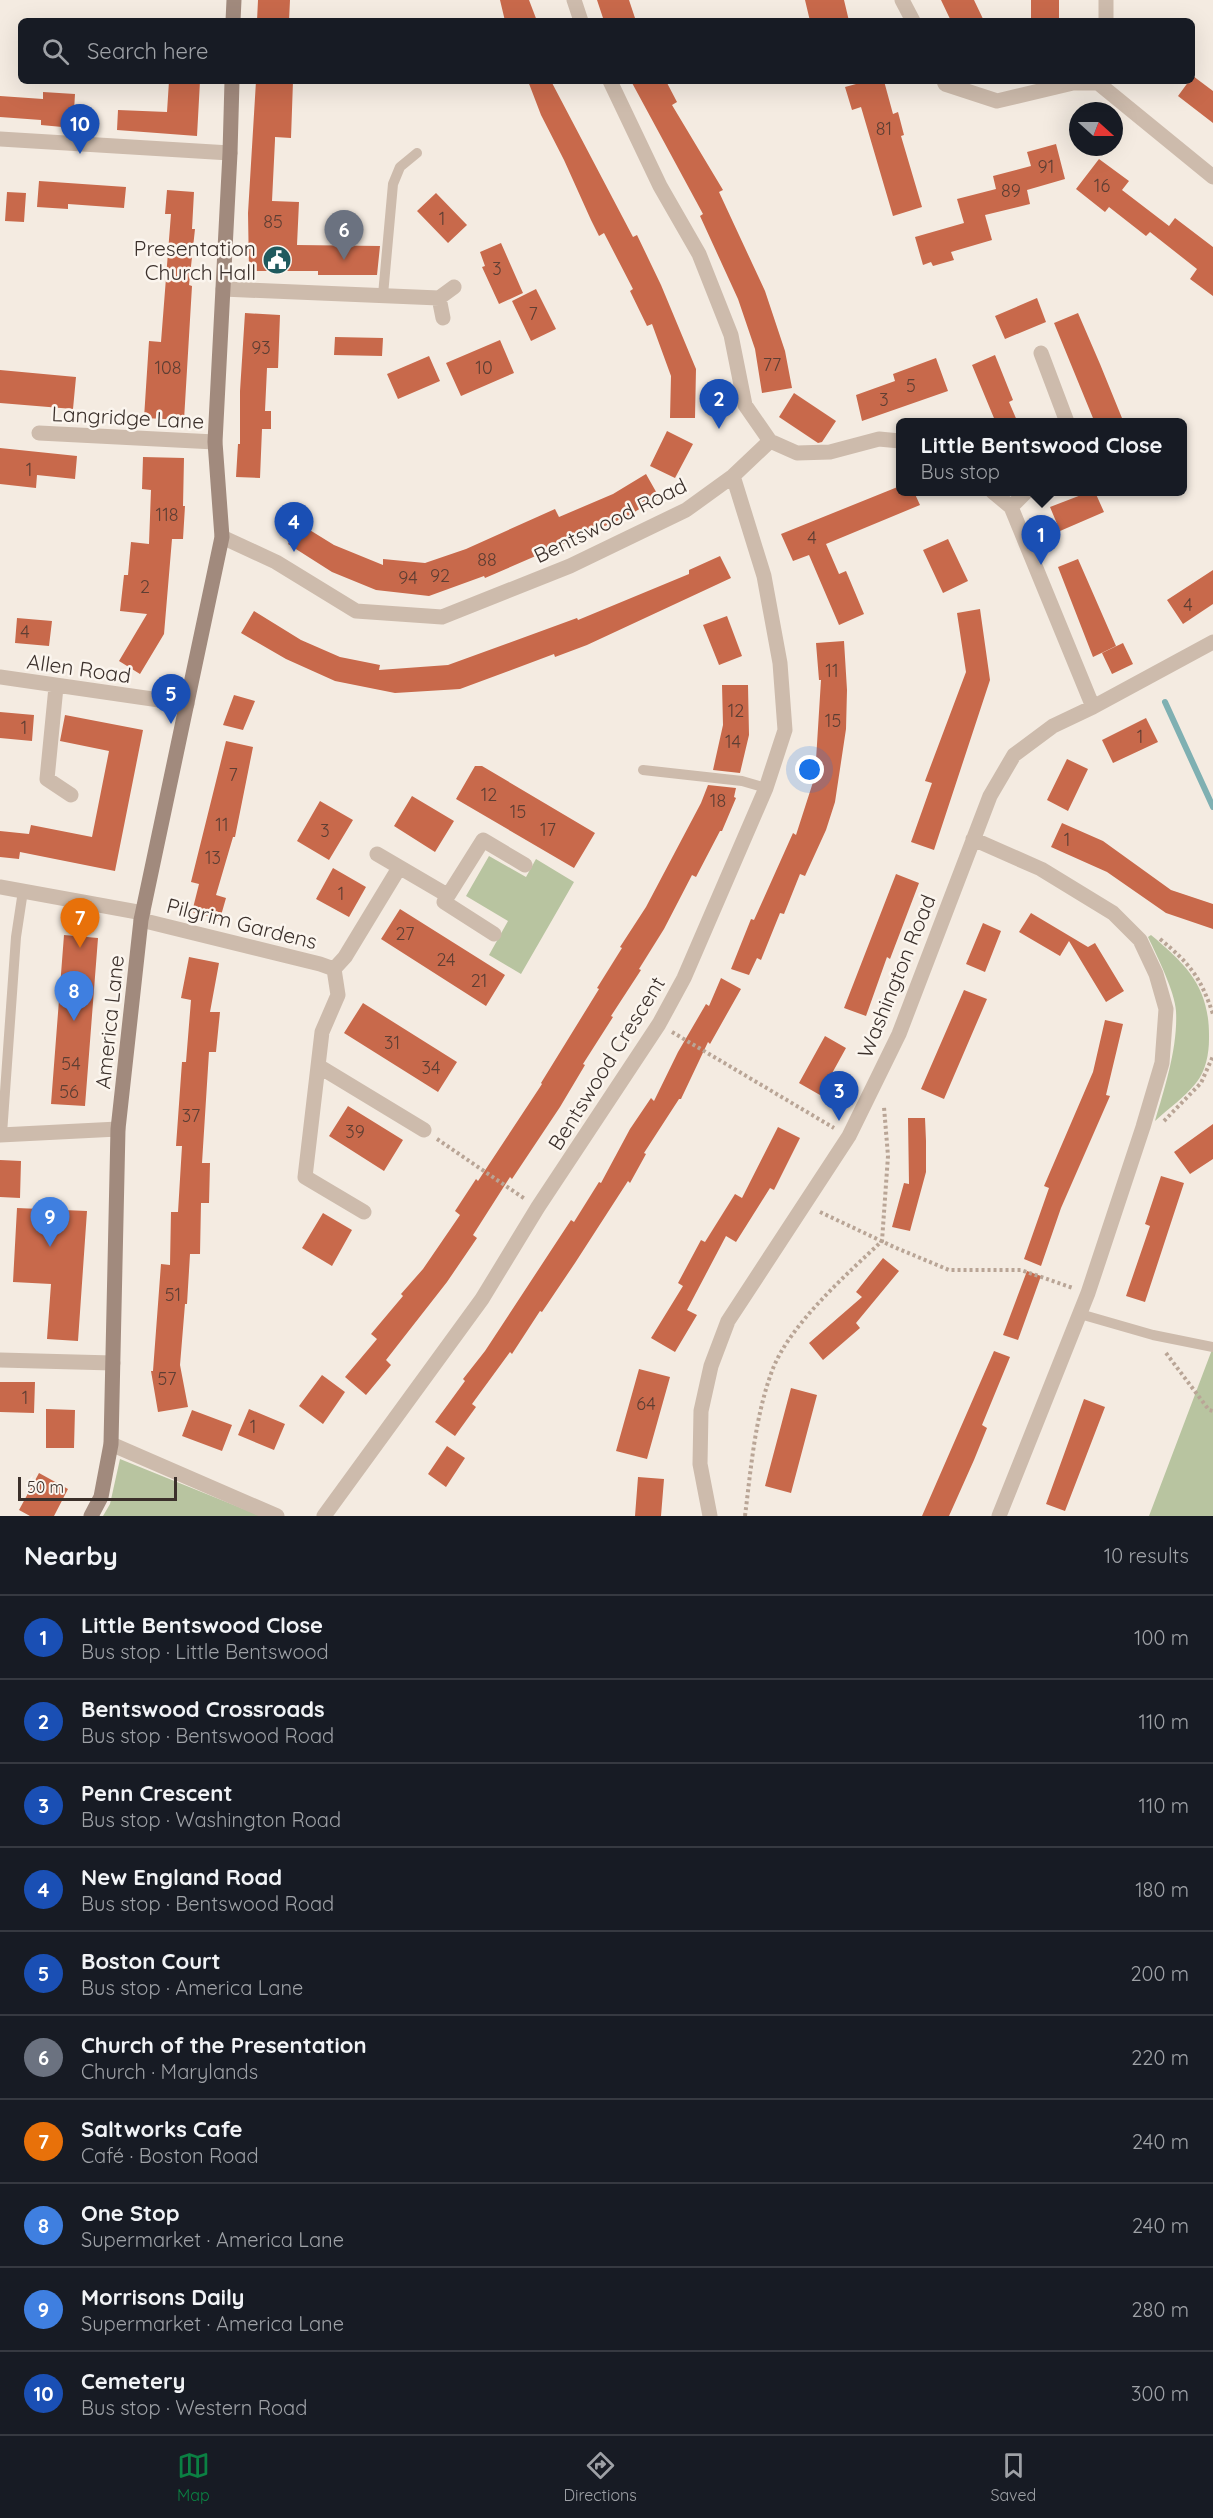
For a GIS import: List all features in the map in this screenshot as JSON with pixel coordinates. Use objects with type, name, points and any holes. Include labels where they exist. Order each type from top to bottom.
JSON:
[{"type":"street","points":[[233,18],[234,0]]},
{"type":"street","points":[[574,0],[580,18]]},
{"type":"street","points":[[902,0],[911,18]]},
{"type":"street","points":[[1106,0],[1106,18]]},
{"type":"street","name":"America Lane","points":[[91,1516],[101,1497],[111,1444],[118,1129],[142,917],[222,537],[215,442],[232,84]]},
{"type":"street","points":[[611,84],[660,186],[699,254],[731,335],[745,405],[770,441],[797,453],[830,452],[879,440],[896,441]]},
{"type":"street","points":[[945,84],[997,101],[1069,84]]},
{"type":"street","points":[[1101,84],[1213,177]]},
{"type":"street","points":[[0,139],[230,153]]},
{"type":"street","points":[[223,289],[439,298],[454,287]]},
{"type":"street","points":[[439,298],[443,318]]},
{"type":"street","points":[[1041,353],[1065,418]]},
{"type":"street","name":"Langridge Lane","points":[[39,433],[215,442]]},
{"type":"street","name":"Bentswood Road","points":[[222,537],[276,562],[356,611],[442,617],[570,566],[686,510],[734,476],[770,441]]},
{"type":"street","name":"Bentswood Crescent","points":[[324,1516],[482,1299],[538,1207],[659,1024],[684,978],[766,788],[785,730],[780,663],[764,576],[734,476]]},
{"type":"street","points":[[998,496],[1011,507],[1093,707]]},
{"type":"street","points":[[1011,507],[1022,496]]},
{"type":"street","name":"Washington Road","points":[[710,1516],[700,1464],[701,1411],[711,1366],[728,1321],[849,1136],[899,1034],[990,796],[1014,755],[1053,726],[1213,642]]},
{"type":"street","name":"Allen Road","points":[[0,677],[56,687],[187,704]]},
{"type":"street","points":[[56,687],[47,779],[71,795]]},
{"type":"street","points":[[973,839],[1050,875],[1113,913],[1140,940],[1156,974],[1166,1010],[1162,1063],[1143,1127],[1088,1293],[999,1516]]},
{"type":"street","points":[[494,934],[444,902],[447,895],[483,840],[525,865]]},
{"type":"street","points":[[377,854],[447,895]]},
{"type":"street","name":"Pilgrim Gardens","points":[[333,969],[345,957],[399,868]]},
{"type":"street","name":"Pilgrim Gardens","points":[[0,887],[142,917],[320,963],[333,969]]},
{"type":"street","name":"Pilgrim Gardens","points":[[333,969],[338,995],[322,1032],[320,1066],[305,1177],[364,1212]]},
{"type":"street","points":[[320,1066],[424,1130]]},
{"type":"street","points":[[1,1134],[118,1129]]},
{"type":"street","points":[[0,1360],[113,1363]]},
{"type":"street","points":[[111,1444],[277,1516]]},
{"type":"lane","points":[[383,295],[393,184],[400,167],[417,153]]},
{"type":"lane","points":[[643,770],[742,781],[766,788]]},
{"type":"lane","points":[[1,1134],[16,937],[23,891]]},
{"type":"lane","points":[[1080,1314],[1153,1335],[1213,1347]]},
{"type":"path","points":[[1140,940],[1151,932],[1183,958],[1203,986],[1213,1014]]},
{"type":"path","points":[[659,1024],[849,1136]]},
{"type":"path","points":[[1143,1127],[1155,1130],[1201,1083],[1213,1056]]},
{"type":"path","points":[[745,1516],[755,1439],[772,1370],[792,1336],[836,1284],[882,1241],[888,1156],[884,1103]]},
{"type":"path","points":[[424,1130],[538,1207]]},
{"type":"path","points":[[803,1204],[949,1270],[1021,1270],[1088,1293]]},
{"type":"path","points":[[1153,1335],[1209,1410],[1213,1412]]},
{"type":"green space","points":[[489,856],[526,877],[536,859],[574,882],[521,974],[489,955],[508,921],[466,896]]},
{"type":"green space","points":[[1151,935],[1186,968],[1201,992],[1206,1006],[1209,1039],[1206,1062],[1196,1083],[1155,1121],[1173,1053],[1176,1011],[1169,984],[1148,937]]},
{"type":"green space","points":[[1213,1347],[1213,1516],[1149,1516]]},
{"type":"green space","points":[[120,1459],[261,1516],[103,1516],[110,1504]]},
{"type":"building","points":[[258,0],[290,0],[289,18],[257,18]]},
{"type":"building","points":[[500,0],[529,0],[536,18],[504,18]]},
{"type":"building","points":[[597,0],[629,0],[635,18],[603,18]]},
{"type":"building","points":[[805,0],[844,0],[848,18],[809,18]]},
{"type":"building","points":[[941,0],[974,0],[983,18],[950,18]]},
{"type":"building","points":[[1031,0],[1059,0],[1059,18],[1031,18]]},
{"type":"building","points":[[1195,78],[1213,91],[1213,123],[1178,96],[1187,84],[1195,84]]},
{"type":"building","points":[[169,84],[200,84],[197,136],[117,130],[118,110],[167,112]]},
{"type":"building","points":[[256,84],[293,84],[291,138],[275,137],[272,201],[299,202],[297,245],[380,246],[377,275],[318,275],[318,271],[249,271],[248,213]]},
{"type":"building","points":[[529,84],[553,84],[633,237],[637,235],[661,285],[696,369],[695,418],[670,418],[671,376],[652,324],[647,326],[630,291],[633,289],[604,233],[599,236],[541,115]]},
{"type":"building","points":[[633,84],[668,84],[677,102],[672,105],[723,190],[719,192],[765,291],[785,351],[792,388],[762,393],[755,349],[738,299],[700,216],[703,214]]},
{"type":"building","points":[[856,84],[885,84],[893,114],[898,112],[904,135],[901,136],[922,207],[893,216],[861,107],[852,110],[845,87]]},
{"type":"building","points":[[43,92],[75,94],[73,128],[41,125],[41,120],[0,117],[0,96],[43,99]]},
{"type":"building","points":[[1056,144],[1065,179],[1027,190],[1030,204],[985,215],[992,240],[951,252],[954,260],[933,266],[931,262],[923,265],[915,237],[964,223],[957,199],[996,189],[993,176],[1031,166],[1027,152]]},
{"type":"building","points":[[1099,159],[1129,181],[1122,190],[1169,226],[1175,218],[1213,247],[1213,296],[1190,279],[1197,269],[1150,232],[1146,236],[1109,207],[1105,212],[1076,189]]},
{"type":"building","points":[[39,181],[126,187],[124,208],[68,204],[68,209],[37,207]]},
{"type":"building","points":[[167,190],[194,192],[192,229],[195,229],[189,285],[192,286],[184,420],[144,418],[149,341],[161,342],[171,214],[165,214]]},
{"type":"building","points":[[7,192],[26,193],[24,222],[5,221]]},
{"type":"building","points":[[436,193],[467,225],[448,243],[417,211]]},
{"type":"building","points":[[501,243],[523,293],[499,304],[482,267],[485,266],[480,252]]},
{"type":"building","points":[[536,289],[556,329],[531,341],[512,301]]},
{"type":"building","points":[[1037,298],[1046,322],[1005,339],[995,316]]},
{"type":"building","points":[[245,313],[280,315],[278,368],[267,368],[265,411],[271,411],[271,429],[262,429],[260,478],[236,477],[238,444],[240,444],[240,391]]},
{"type":"building","points":[[1078,313],[1122,418],[1093,418],[1054,323]]},
{"type":"building","points":[[335,337],[383,338],[382,356],[334,355]]},
{"type":"building","points":[[500,340],[514,373],[461,396],[446,363]]},
{"type":"building","points":[[995,355],[1013,400],[1009,402],[1016,418],[994,418],[972,365]]},
{"type":"building","points":[[429,356],[440,381],[398,399],[387,374]]},
{"type":"building","points":[[936,358],[948,391],[862,421],[856,395],[895,381],[893,374]]},
{"type":"building","points":[[0,370],[76,377],[73,409],[0,403]]},
{"type":"building","points":[[794,393],[836,421],[822,442],[818,443],[779,417]]},
{"type":"building","points":[[667,431],[693,444],[675,478],[650,466]]},
{"type":"building","points":[[0,448],[77,456],[75,479],[37,475],[36,488],[0,484]]},
{"type":"building","points":[[143,457],[184,458],[183,506],[185,506],[183,539],[172,539],[164,634],[140,674],[119,661],[147,614],[120,611],[124,575],[128,575],[131,542],[149,544],[151,490],[142,489]]},
{"type":"building","points":[[646,474],[659,497],[628,516],[485,578],[484,576],[429,596],[376,590],[332,572],[288,544],[300,524],[334,545],[383,565],[383,559],[425,563],[466,549],[555,509],[559,517],[613,494]]},
{"type":"building","points":[[896,488],[896,496],[916,496],[920,505],[826,544],[839,574],[846,571],[864,614],[839,625],[809,555],[793,561],[781,534]]},
{"type":"building","points":[[1079,496],[1097,496],[1104,512],[1060,531],[1050,507]]},
{"type":"building","points":[[948,539],[968,581],[943,593],[923,550]]},
{"type":"building","points":[[720,556],[731,578],[587,645],[555,657],[554,654],[460,689],[395,693],[335,681],[286,659],[241,633],[254,611],[301,640],[340,657],[380,665],[379,670],[448,665],[577,618],[578,620],[689,574],[689,570]]},
{"type":"building","points":[[1078,559],[1116,646],[1093,657],[1058,567]]},
{"type":"building","points":[[1213,570],[1213,604],[1183,624],[1167,600]]},
{"type":"building","points":[[980,609],[990,680],[934,850],[911,842],[932,783],[925,781],[966,672],[957,613]]},
{"type":"building","points":[[727,616],[742,656],[719,665],[703,625]]},
{"type":"building","points":[[17,618],[52,621],[49,646],[15,643]]},
{"type":"building","points":[[844,641],[847,690],[846,729],[835,802],[826,830],[805,876],[800,874],[784,914],[780,913],[761,960],[757,958],[749,975],[731,969],[751,919],[754,920],[793,833],[796,835],[815,776],[821,680],[819,680],[816,643]]},
{"type":"building","points":[[1123,643],[1133,664],[1112,674],[1102,653]]},
{"type":"building","points":[[722,685],[748,685],[749,735],[740,773],[713,770],[723,725]]},
{"type":"building","points":[[234,695],[255,701],[243,730],[223,725]]},
{"type":"building","points":[[0,712],[34,715],[32,741],[0,738]]},
{"type":"building","points":[[65,715],[143,730],[115,871],[20,852],[19,859],[0,857],[0,831],[29,834],[31,825],[92,837],[109,751],[60,741]]},
{"type":"building","points":[[1146,718],[1158,742],[1113,763],[1102,740]]},
{"type":"building","points":[[226,741],[253,747],[235,837],[233,837],[216,895],[226,898],[220,919],[192,912],[199,884],[191,882]]},
{"type":"building","points":[[1067,759],[1088,769],[1068,811],[1047,800]]},
{"type":"building","points":[[475,766],[482,766],[595,833],[574,868],[456,799]]},
{"type":"building","points":[[708,785],[736,788],[734,797],[736,798],[722,831],[696,877],[692,875],[664,929],[639,969],[641,970],[611,1016],[613,1017],[583,1064],[585,1065],[560,1107],[512,1179],[510,1177],[473,1235],[477,1238],[447,1282],[386,1360],[391,1365],[366,1395],[345,1377],[377,1339],[371,1334],[403,1296],[401,1294],[423,1269],[460,1215],[455,1211],[476,1179],[478,1181],[542,1084],[599,989],[597,988],[622,948],[620,947],[646,907],[701,803]]},
{"type":"building","points":[[412,796],[454,821],[435,852],[394,826]]},
{"type":"building","points":[[320,801],[353,820],[329,860],[297,841]]},
{"type":"building","points":[[1062,823],[1103,841],[1171,890],[1213,904],[1213,929],[1166,913],[1107,872],[1051,847]]},
{"type":"building","points":[[333,868],[366,887],[349,917],[316,899]]},
{"type":"building","points":[[896,874],[919,883],[890,959],[887,957],[866,1016],[844,1008]]},
{"type":"building","points":[[400,909],[505,975],[486,1006],[381,939]]},
{"type":"building","points":[[1031,913],[1088,947],[1095,943],[1124,991],[1106,1002],[1069,941],[1060,956],[1019,932]]},
{"type":"building","points":[[983,923],[1001,931],[985,972],[966,964]]},
{"type":"building","points":[[64,935],[98,938],[85,1106],[51,1104]]},
{"type":"building","points":[[189,957],[219,963],[210,1012],[220,1012],[216,1052],[209,1052],[202,1163],[210,1163],[209,1203],[201,1203],[200,1254],[190,1254],[180,1365],[188,1407],[158,1412],[151,1371],[153,1371],[161,1264],[170,1265],[171,1212],[178,1212],[182,1146],[176,1146],[182,1062],[186,1062],[191,1000],[181,998]]},
{"type":"building","points":[[721,978],[741,989],[710,1044],[708,1042],[681,1099],[644,1153],[646,1154],[630,1183],[628,1181],[512,1354],[510,1352],[472,1404],[476,1407],[455,1436],[435,1422],[465,1381],[463,1379],[485,1351],[571,1220],[574,1222],[599,1182],[601,1183],[630,1129],[651,1098],[654,1101],[678,1052],[706,1004],[709,1006]]},
{"type":"building","points":[[964,990],[987,999],[944,1099],[921,1089]]},
{"type":"building","points":[[363,1003],[457,1062],[438,1092],[344,1033]]},
{"type":"building","points":[[1105,1020],[1123,1024],[1106,1095],[1110,1096],[1061,1208],[1041,1266],[1024,1259],[1049,1188],[1044,1186],[1093,1072]]},
{"type":"building","points":[[825,1036],[846,1048],[820,1095],[799,1083]]},
{"type":"building","points":[[348,1106],[403,1140],[384,1171],[329,1136]]},
{"type":"building","points":[[908,1118],[925,1118],[926,1141],[926,1172],[910,1231],[892,1227],[904,1183],[909,1184]]},
{"type":"building","points":[[1213,1124],[1213,1159],[1190,1174],[1174,1152]]},
{"type":"building","points":[[778,1127],[800,1138],[774,1190],[770,1188],[736,1242],[726,1236],[687,1310],[697,1315],[675,1352],[651,1338],[683,1286],[678,1283],[701,1240],[705,1242],[735,1194],[742,1198]]},
{"type":"building","points":[[0,1160],[21,1161],[20,1198],[0,1197]]},
{"type":"building","points":[[1161,1176],[1184,1183],[1145,1302],[1126,1296],[1150,1226],[1145,1224]]},
{"type":"building","points":[[17,1208],[87,1211],[78,1341],[47,1339],[51,1284],[13,1282]]},
{"type":"building","points":[[323,1213],[352,1230],[332,1266],[302,1248]]},
{"type":"building","points":[[883,1258],[899,1271],[856,1323],[860,1328],[823,1360],[809,1343],[862,1297],[856,1292]]},
{"type":"building","points":[[1027,1271],[1041,1276],[1018,1340],[1003,1335]]},
{"type":"building","points":[[994,1351],[1010,1357],[982,1425],[987,1428],[974,1460],[949,1516],[922,1516]]},
{"type":"building","points":[[639,1369],[670,1377],[647,1459],[616,1451]]},
{"type":"building","points":[[322,1375],[345,1392],[323,1424],[299,1406]]},
{"type":"building","points":[[0,1382],[35,1382],[34,1413],[0,1412]]},
{"type":"building","points":[[791,1388],[817,1395],[791,1493],[765,1486]]},
{"type":"building","points":[[1084,1399],[1105,1407],[1065,1511],[1046,1504]]},
{"type":"building","points":[[46,1409],[75,1410],[74,1448],[46,1448]]},
{"type":"building","points":[[249,1409],[285,1424],[274,1450],[238,1435]]},
{"type":"building","points":[[192,1410],[232,1425],[222,1451],[182,1436]]},
{"type":"building","points":[[447,1446],[465,1458],[446,1487],[428,1474]]},
{"type":"building","points":[[39,1473],[68,1489],[54,1516],[30,1516],[19,1510]]},
{"type":"building","points":[[638,1477],[664,1479],[661,1516],[635,1516]]},
{"type":"waterway","points":[[1165,702],[1213,807]]},
{"type":"place","name":"Cemetery","points":[[80,154]]},
{"type":"place","name":"Presentation Church Hall","points":[[277,260]]},
{"type":"place","name":"Church of the Presentation","points":[[344,260]]},
{"type":"place","name":"Bentswood Crossroads","points":[[719,429]]},
{"type":"place","name":"New England Road","points":[[294,552]]},
{"type":"place","name":"Little Bentswood Close","points":[[1041,565]]},
{"type":"place","name":"Boston Court","points":[[171,724]]},
{"type":"place","name":"Saltworks Cafe","points":[[80,948]]},
{"type":"place","name":"One Stop","points":[[74,1021]]},
{"type":"place","name":"Penn Crescent","points":[[839,1121]]},
{"type":"place","name":"Morrisons Daily","points":[[50,1247]]}]
